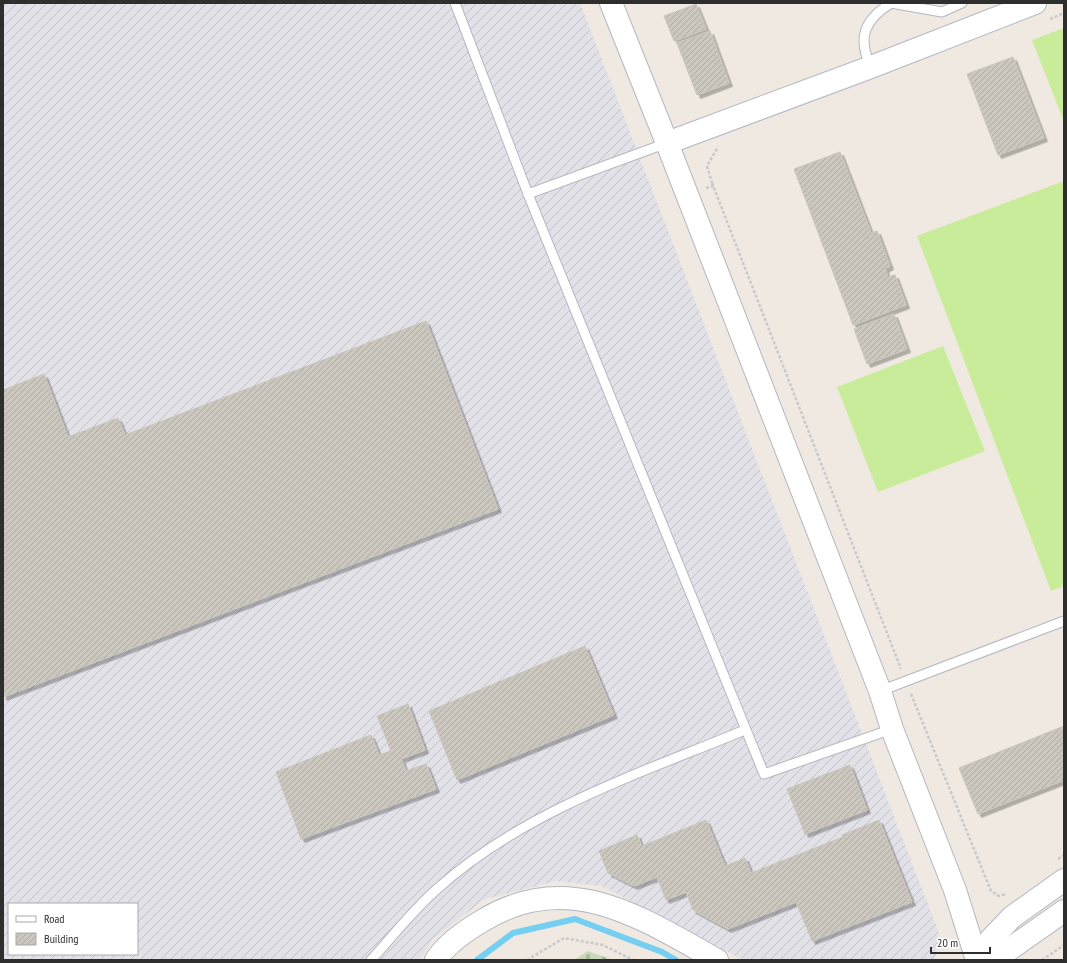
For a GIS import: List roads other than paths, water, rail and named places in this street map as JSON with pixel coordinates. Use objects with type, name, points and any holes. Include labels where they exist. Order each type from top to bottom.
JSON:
[{"type":"street","points":[[611,3],[688,195],[880,691],[892,729],[954,890],[977,960]]},
{"type":"street","points":[[667,143],[871,67],[1035,3]]},
{"type":"street","points":[[983,960],[990,940],[1058,872]]},
{"type":"street","points":[[436,960],[462,933],[513,904],[541,898],[565,897],[592,901],[621,910],[666,932],[717,960]]},
{"type":"street","points":[[994,960],[1064,911]]},
{"type":"lane","points":[[455,3],[528,194],[764,774],[892,729]]},
{"type":"lane","points":[[871,67],[864,53],[863,42],[866,28],[876,12],[891,3],[942,12],[962,3]]},
{"type":"lane","points":[[528,194],[667,143]]},
{"type":"lane","points":[[880,691],[1064,622]]},
{"type":"lane","points":[[371,960],[436,889],[495,844],[573,800],[745,730]]},
{"type":"waterway","points":[[477,960],[513,933],[575,919],[662,952],[676,960]]}]
